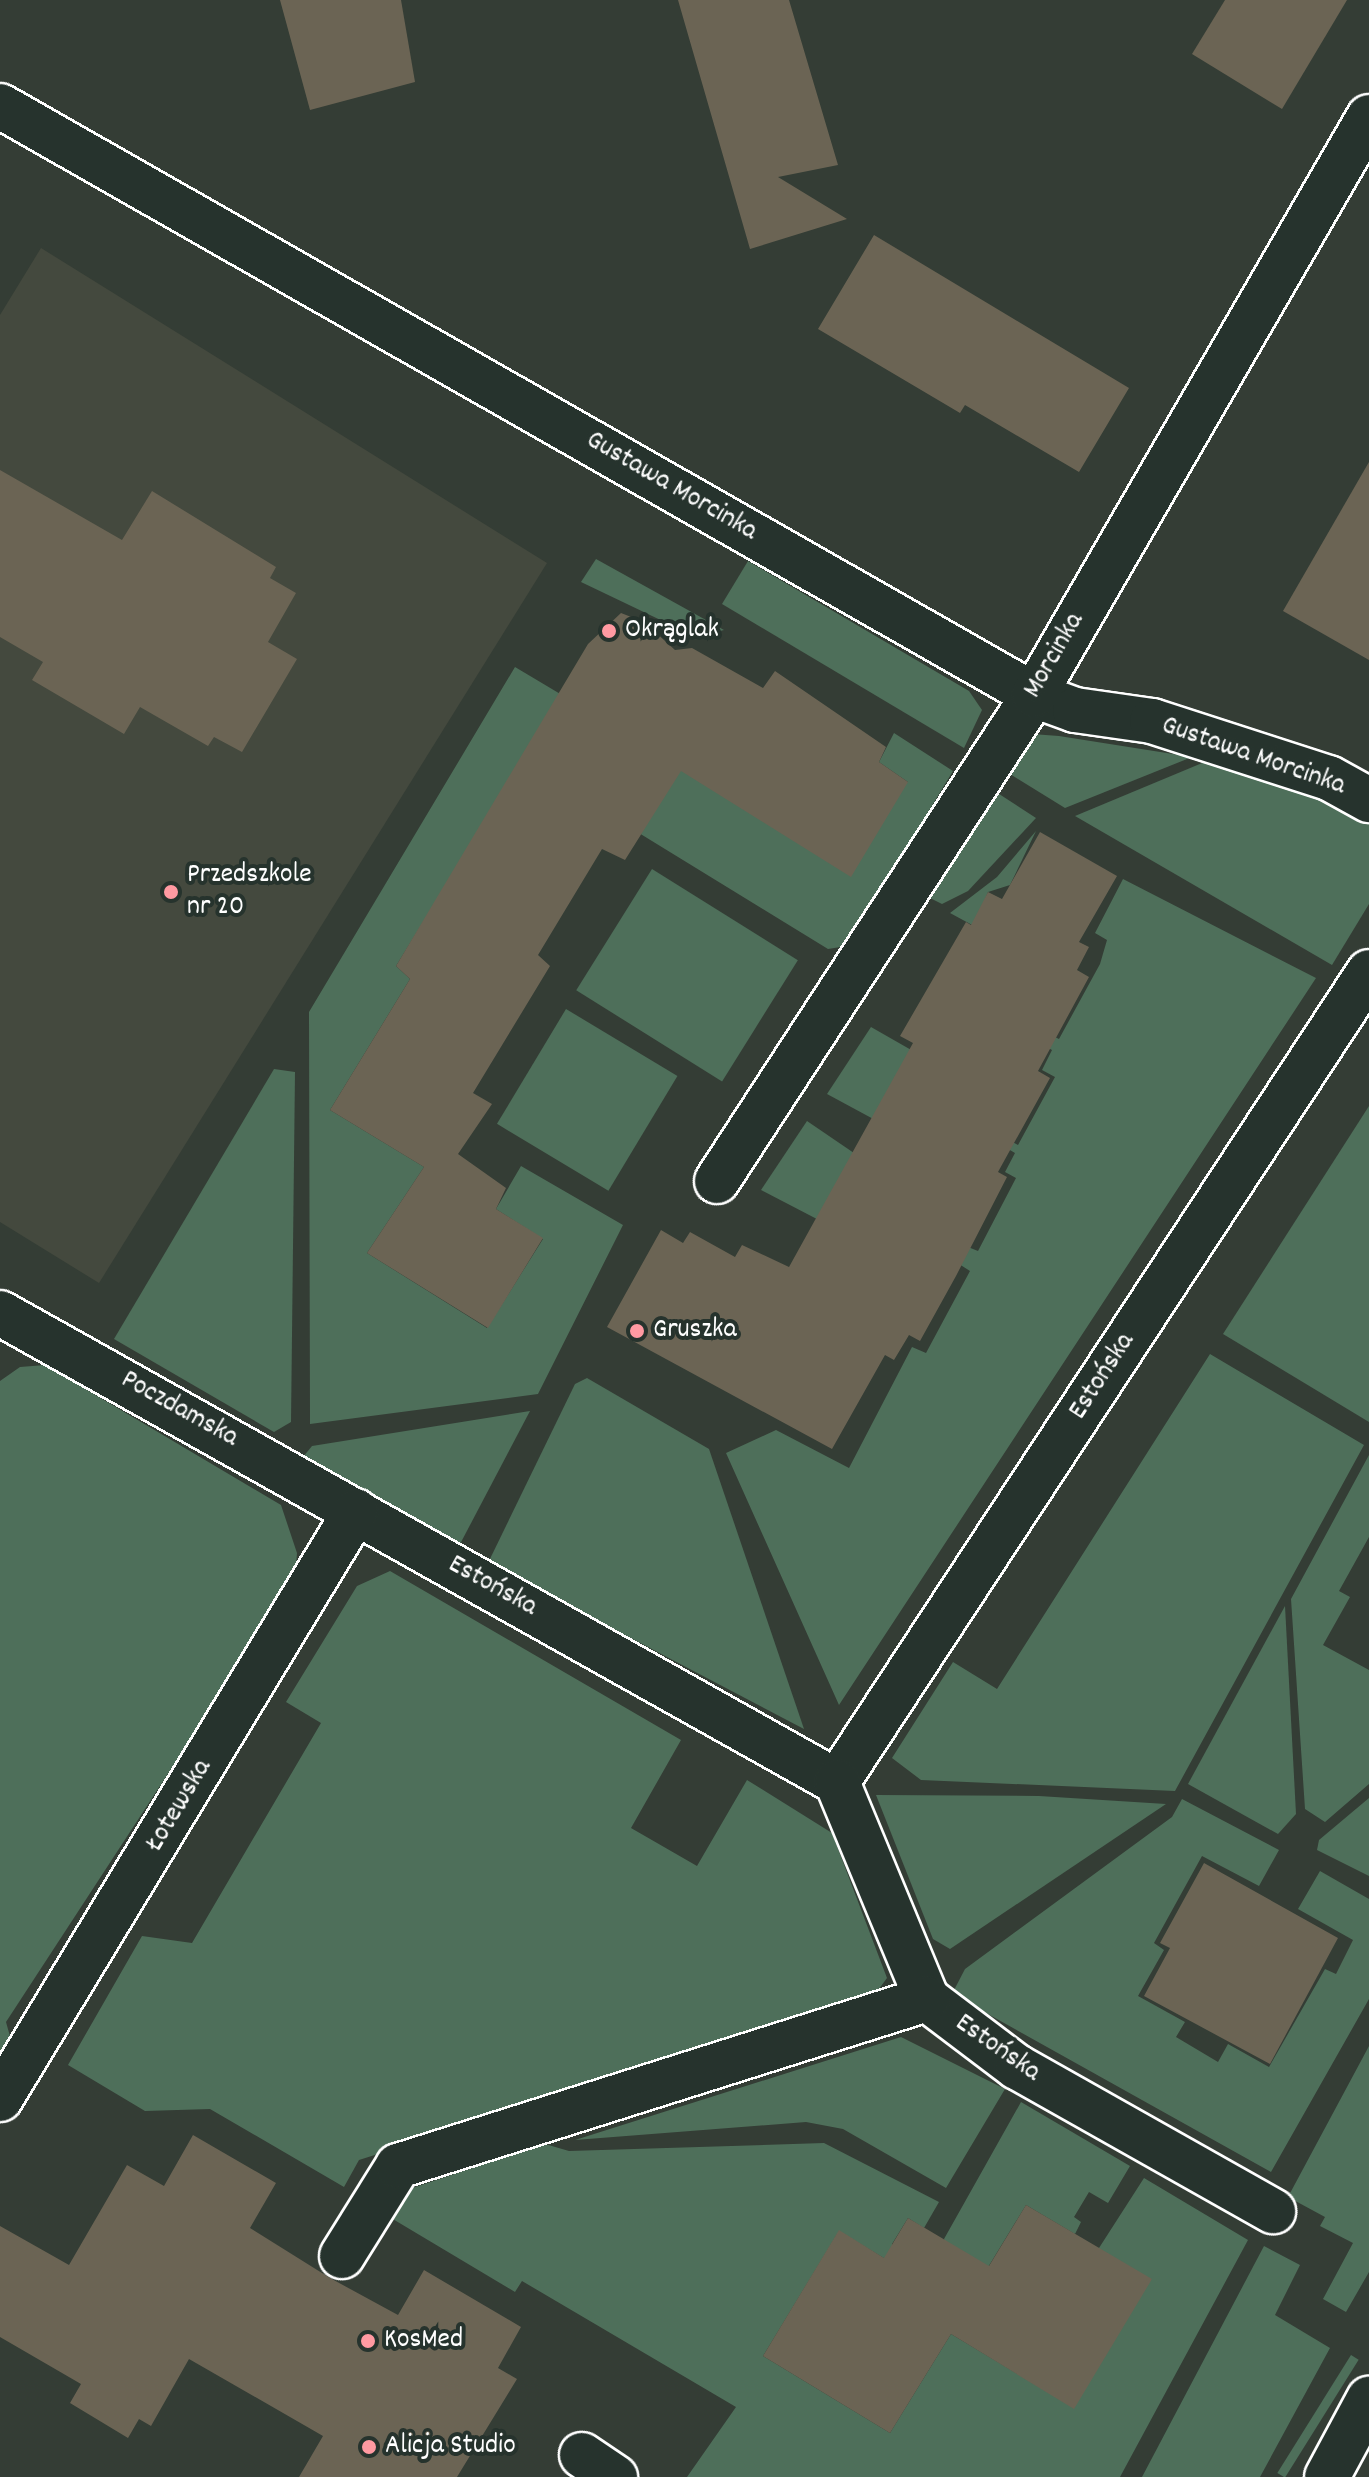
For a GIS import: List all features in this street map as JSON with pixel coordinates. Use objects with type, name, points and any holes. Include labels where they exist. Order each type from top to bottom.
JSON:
[{"type":"street","name":"Gustawa Morcinka","points":[[0,106],[1034,695],[1075,710],[1152,721],[1329,778],[1369,800]]},
{"type":"street","name":"Morcinka","points":[[717,1181],[1034,695],[1369,117]]},
{"type":"street","name":"Estońska","points":[[837,1782],[1369,972]]},
{"type":"street","name":"Poczdamska","points":[[2,1318],[356,1511]]},
{"type":"street","name":"Estońska","points":[[356,1511],[837,1782],[927,1999],[1017,2067],[1273,2211]]},
{"type":"street","name":"Łotewska","points":[[0,2099],[356,1511]]},
{"type":"street","points":[[342,2256],[398,2166],[927,1999]]},
{"type":"street","points":[[1327,2477],[1369,2399]]},
{"type":"shaded area","name":"Przedszkole nr 20","points":[[41,248],[547,563],[99,1283],[0,1222],[0,315]]},
{"type":"green space","points":[[596,559],[724,630],[696,637],[581,582]]},
{"type":"green space","points":[[748,561],[969,691],[982,710],[964,748],[722,604]]},
{"type":"green space","points":[[515,667],[562,695],[396,966],[410,979],[330,1110],[424,1167],[367,1253],[487,1328],[543,1239],[496,1209],[521,1166],[623,1225],[538,1394],[310,1424],[309,1012]]},
{"type":"green space","points":[[894,733],[953,771],[847,946],[828,949],[621,822],[658,757],[908,782],[879,762]]},
{"type":"green space","points":[[1032,734],[1192,757],[1065,808],[1005,771]]},
{"type":"green space","points":[[1207,761],[1316,790],[1369,819],[1369,904],[1332,965],[1075,816]]},
{"type":"green space","points":[[993,790],[1036,818],[968,891],[942,904],[922,894]]},
{"type":"green space","points":[[1036,831],[1010,885],[988,892],[974,926],[950,913],[997,877]]},
{"type":"green space","points":[[652,869],[798,960],[722,1081],[576,990]]},
{"type":"green space","points":[[1123,879],[1316,978],[839,1705],[726,1453],[776,1430],[849,1468],[912,1347],[926,1353],[970,1271],[959,1264],[968,1247],[978,1251],[1016,1178],[1005,1172],[1015,1153],[1003,1146],[1007,1139],[1018,1145],[1055,1077],[1042,1070],[1052,1050],[1039,1043],[1045,1032],[1059,1039],[1100,964],[1107,940],[1095,933]]},
{"type":"green space","points":[[566,1009],[677,1076],[608,1191],[497,1124]]},
{"type":"green space","points":[[871,1027],[920,1055],[890,1128],[827,1094]]},
{"type":"green space","points":[[274,1069],[295,1072],[291,1422],[274,1432],[114,1339]]},
{"type":"green space","points":[[1369,1106],[1369,1422],[1223,1334]]},
{"type":"green space","points":[[807,1121],[873,1166],[838,1230],[761,1190]]},
{"type":"green space","points":[[1210,1354],[1364,1445],[1175,1791],[921,1780],[892,1758],[953,1662],[997,1689]]},
{"type":"green space","points":[[45,1365],[281,1505],[297,1553],[295,1579],[6,2022],[13,2047],[0,2056],[0,1381],[20,1367]]},
{"type":"green space","points":[[587,1378],[709,1449],[804,1729],[488,1563],[575,1384]]},
{"type":"green space","points":[[530,1411],[459,1546],[303,1457],[312,1446]]},
{"type":"green space","points":[[1369,1455],[1369,1537],[1339,1591],[1350,1597],[1323,1645],[1369,1670],[1369,1784],[1325,1822],[1305,1809],[1291,1599]]},
{"type":"green space","points":[[390,1571],[681,1740],[631,1828],[697,1866],[747,1780],[832,1833],[887,1978],[873,1997],[359,2160],[344,2187],[210,2109],[145,2111],[68,2065],[142,1936],[192,1943],[321,1723],[286,1702],[357,1586]]},
{"type":"green space","points":[[1285,1606],[1296,1814],[1278,1834],[1188,1784]]},
{"type":"green space","points":[[876,1795],[1039,1796],[1166,1804],[950,1949],[933,1939]]},
{"type":"green space","points":[[1369,1798],[1369,1876],[1317,1850],[1319,1840]]},
{"type":"green space","points":[[1182,1799],[1279,1850],[1259,1886],[1202,1856],[1154,1943],[1164,1950],[1138,1996],[1185,2022],[1176,2037],[1218,2062],[1228,2044],[1269,2067],[1325,1969],[1336,1974],[1353,1940],[1298,1909],[1320,1871],[1369,1899],[1369,1999],[1271,2172],[952,1994],[965,1969],[1172,1817]]},
{"type":"green space","points":[[901,2037],[1005,2089],[946,2188],[843,2129],[806,2122],[575,2140]]},
{"type":"green space","points":[[1369,2046],[1369,2272],[1346,2312],[1323,2299],[1353,2243],[1320,2226],[1325,2217],[1288,2197]]},
{"type":"green space","points":[[1021,2102],[1130,2166],[1108,2203],[1089,2192],[1074,2217],[1081,2222],[1075,2234],[1026,2205],[965,2305],[944,2239]]},
{"type":"green space","points":[[824,2143],[939,2202],[924,2228],[908,2218],[892,2244],[892,2263],[839,2231],[763,2356],[890,2433],[951,2334],[1074,2408],[1099,2248],[1144,2178],[1248,2240],[1120,2477],[687,2477],[736,2407],[522,2281],[515,2292],[376,2209],[388,2196],[545,2144],[569,2151]]},
{"type":"green space","points":[[1264,2246],[1300,2265],[1275,2315],[1330,2348],[1260,2477],[1142,2477]]},
{"type":"green space","points":[[1351,2355],[1359,2360],[1285,2477],[1277,2473]]},
{"type":"building","points":[[280,0],[401,0],[415,82],[310,110]]},
{"type":"building","points":[[678,0],[789,0],[838,165],[778,177],[847,219],[750,249]]},
{"type":"building","points":[[1225,0],[1347,0],[1282,109],[1192,54]]},
{"type":"building","points":[[874,235],[1129,388],[1079,472],[965,405],[960,413],[818,329]]},
{"type":"building","points":[[1369,462],[1369,660],[1283,611]]},
{"type":"building","points":[[0,470],[122,540],[152,491],[276,567],[270,578],[296,593],[268,642],[297,659],[242,752],[214,737],[208,746],[140,707],[124,734],[32,680],[43,662],[0,637]]},
{"type":"building","points":[[621,613],[644,622],[675,650],[692,648],[763,688],[775,671],[886,747],[879,762],[908,782],[851,877],[681,771],[625,860],[602,849],[538,955],[550,966],[473,1093],[492,1104],[458,1154],[506,1188],[496,1209],[543,1238],[488,1328],[367,1253],[424,1167],[330,1110],[410,979],[396,966],[588,644]]},
{"type":"building","points":[[1040,832],[1117,876],[1079,942],[1089,947],[1077,970],[1089,977],[1038,1071],[1050,1078],[998,1172],[1007,1177],[956,1276],[920,1341],[909,1335],[894,1360],[885,1355],[832,1449],[607,1327],[661,1230],[683,1243],[690,1232],[735,1257],[742,1245],[789,1267],[913,1043],[900,1036],[966,922],[971,925],[988,892],[1002,899]]},
{"type":"building","points":[[1204,1863],[1338,1938],[1270,2064],[1144,1996],[1170,1948],[1160,1943]]},
{"type":"building","points":[[193,2135],[276,2183],[250,2228],[330,2278],[398,2315],[424,2270],[521,2327],[498,2368],[517,2379],[457,2477],[299,2477],[323,2436],[189,2359],[151,2426],[139,2419],[128,2438],[70,2403],[81,2384],[0,2337],[0,2226],[69,2265],[127,2165],[164,2186]]},
{"type":"building","points":[[1026,2205],[1152,2279],[1074,2409],[951,2334],[890,2433],[763,2356],[839,2230],[884,2258],[908,2218],[989,2266]]},
{"type":"place","name":"Okrąglak","points":[[609,631]]},
{"type":"place","name":"Przedszkole nr 20","points":[[171,892]]},
{"type":"place","name":"Gruszka","points":[[637,1331]]},
{"type":"place","name":"KosMed","points":[[368,2341]]},
{"type":"place","name":"Alicja Studio","points":[[369,2447]]}]
